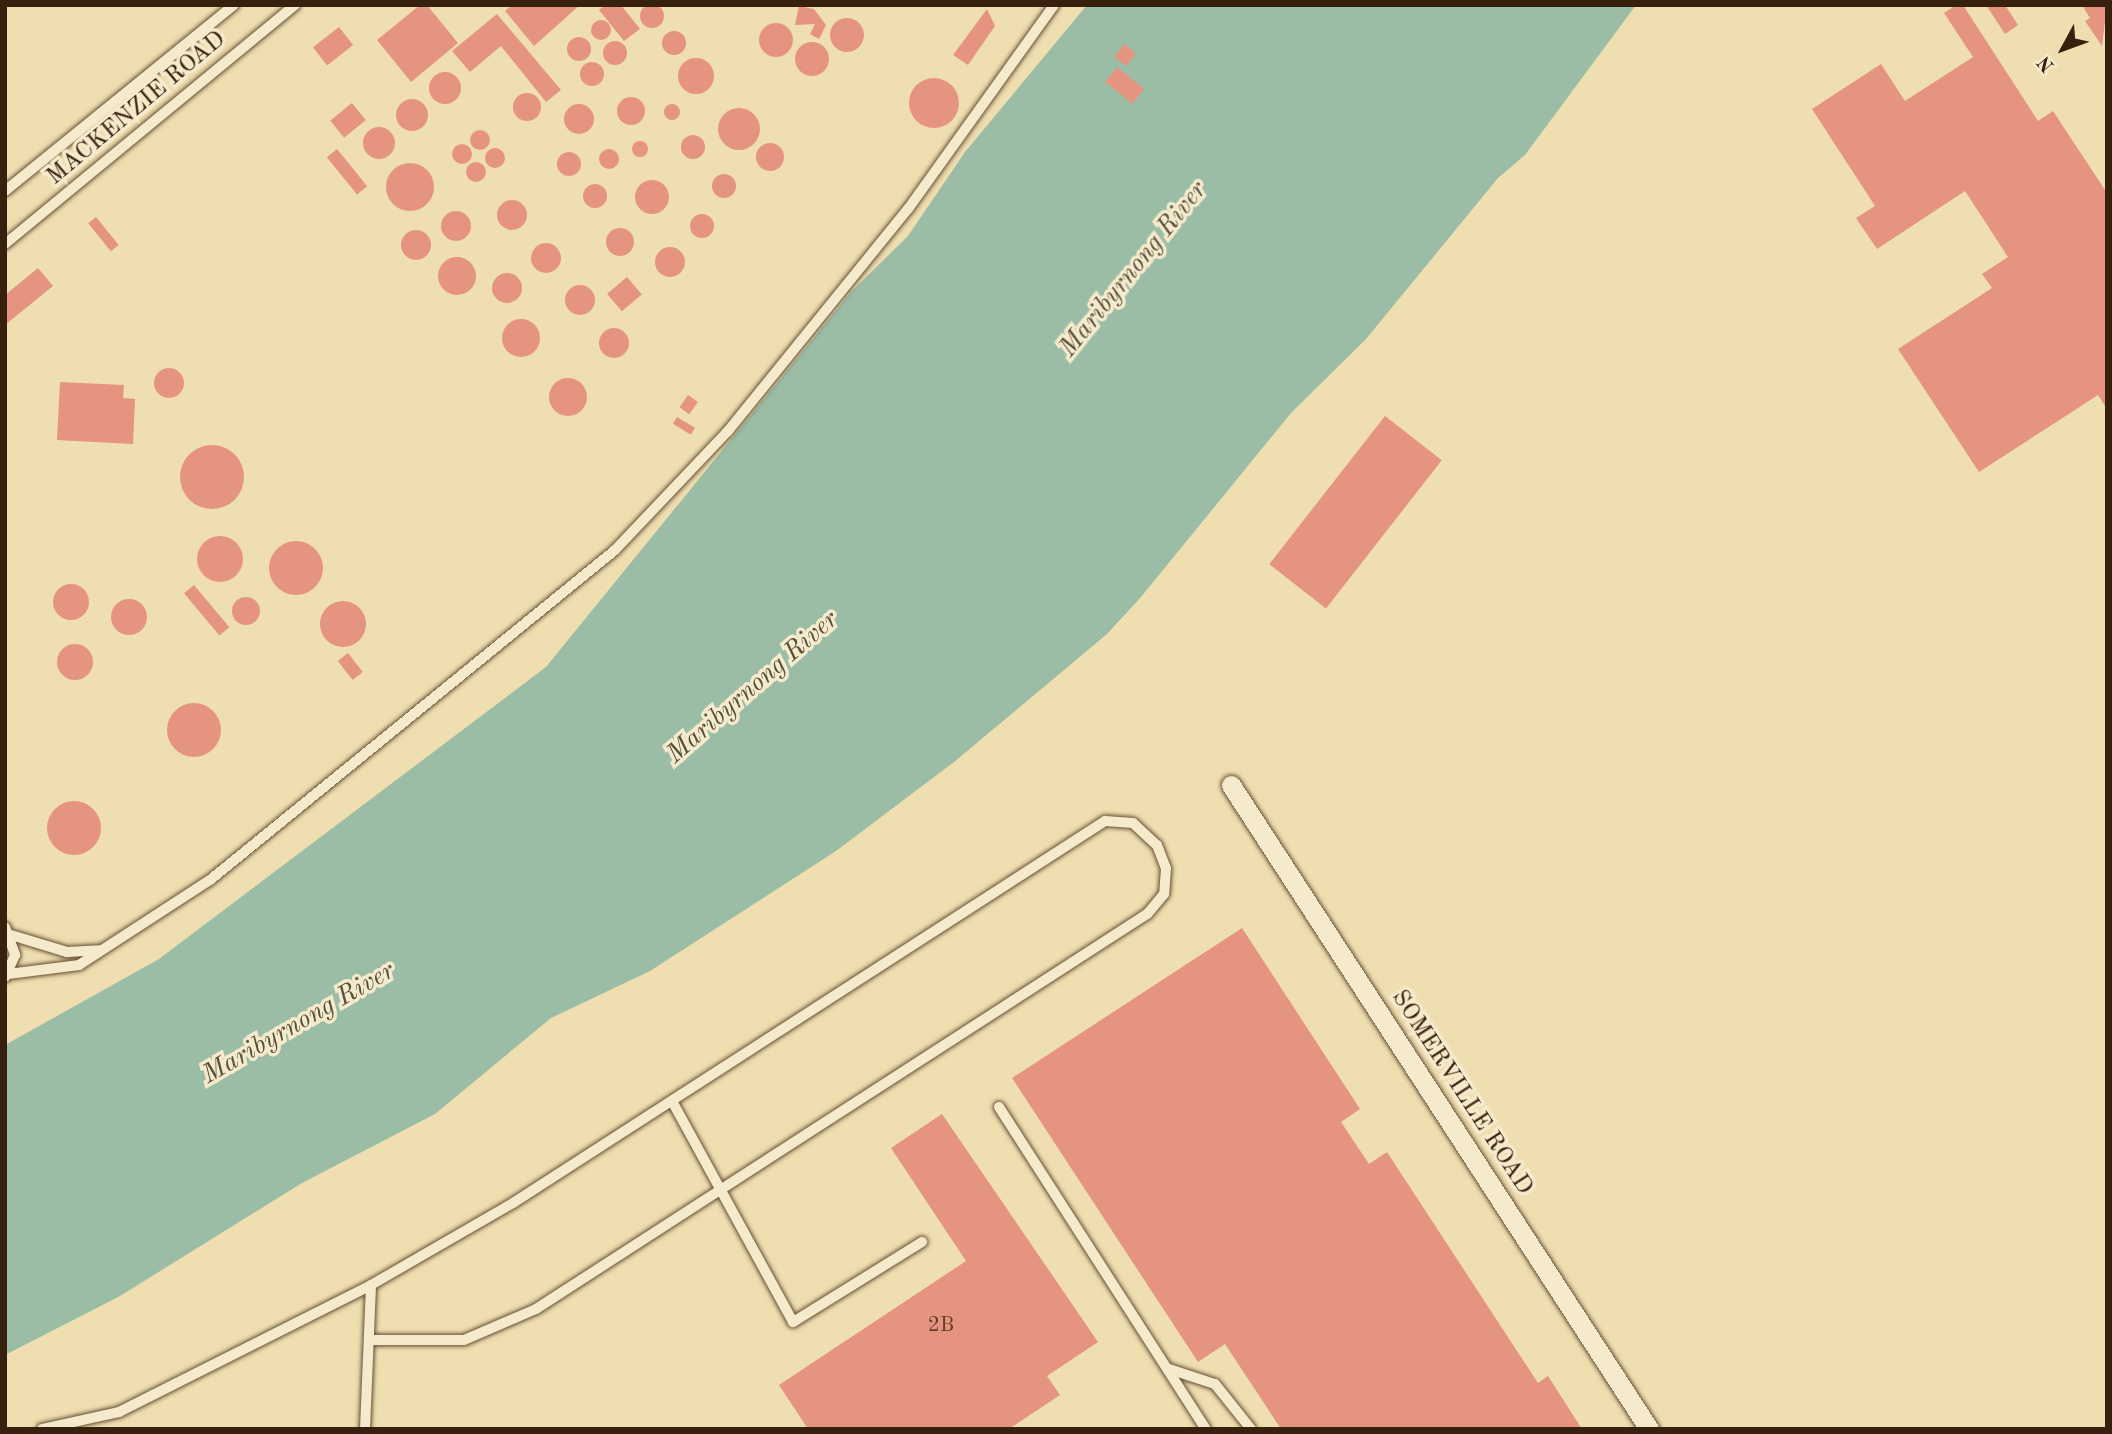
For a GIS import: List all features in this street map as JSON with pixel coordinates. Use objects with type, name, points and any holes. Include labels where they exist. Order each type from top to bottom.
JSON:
[{"type":"street","name":"SOMERVILLE ROAD","points":[[1231,785],[1649,1429]]},
{"type":"lane","name":"MACKENZIE ROAD","points":[[5,191],[234,5]]},
{"type":"lane","name":"MACKENZIE ROAD","points":[[5,244],[295,5]]},
{"type":"lane","points":[[8,931],[15,955],[6,976],[57,973],[100,950],[256,847],[615,550],[728,431],[900,220],[1054,5]]},
{"type":"lane","points":[[42,1429],[119,1412],[371,1285],[673,1101],[1105,821],[1133,823],[1157,845],[1166,868],[1164,894],[1147,914],[723,1185],[536,1309],[464,1339],[369,1340]]},
{"type":"lane","points":[[8,931],[67,952],[100,950]]},
{"type":"lane","points":[[673,1101],[723,1185],[753,1257],[793,1322],[922,1242]]},
{"type":"lane","points":[[999,1107],[1206,1429]]},
{"type":"lane","points":[[365,1429],[371,1285]]},
{"type":"lane","points":[[1169,1369],[1215,1384],[1251,1429]]},
{"type":"water","name":"Maribyrnong River","points":[[1087,5],[1636,5],[1525,155],[1498,178],[1366,339],[1291,413],[1141,597],[1107,634],[954,762],[836,851],[650,971],[551,1018],[435,1114],[302,1183],[120,1296],[5,1355],[5,1045],[159,959],[546,667],[851,292],[908,236],[965,152]]},
{"type":"building","points":[[652,4],[660,8],[664,16],[660,24],[652,28],[644,24],[640,16],[644,8]]},
{"type":"building","points":[[420,5],[427,5],[458,43],[411,82],[377,40]]},
{"type":"building","points":[[512,5],[580,5],[534,46],[505,11]]},
{"type":"building","points":[[605,5],[621,5],[640,29],[624,41],[599,10]]},
{"type":"building","points":[[1956,5],[1963,5],[2038,121],[2053,111],[2107,193],[2107,409],[2098,395],[1979,472],[1898,349],[1992,288],[1982,274],[2008,257],[1965,191],[1877,249],[1856,218],[1875,206],[1812,109],[1881,64],[1905,101],[1973,57],[1944,13]]},
{"type":"building","points":[[1986,5],[2005,5],[2018,25],[2005,34]]},
{"type":"building","points":[[2082,5],[2107,5],[2102,46],[2085,21],[2090,18]]},
{"type":"building","points":[[799,6],[814,9],[826,25],[819,39],[810,34],[815,24],[795,25]]},
{"type":"building","points":[[987,9],[995,26],[968,65],[953,55]]},
{"type":"building","points":[[497,14],[561,90],[546,102],[501,46],[470,72],[452,51]]},
{"type":"building","points":[[847,18],[859,23],[864,35],[859,47],[847,52],[835,47],[830,35],[835,23]]},
{"type":"building","points":[[601,20],[608,23],[611,30],[608,37],[601,40],[594,37],[591,30],[594,23]]},
{"type":"building","points":[[776,23],[788,28],[793,40],[788,52],[776,57],[764,52],[759,40],[764,28]]},
{"type":"building","points":[[339,27],[353,45],[327,65],[313,47]]},
{"type":"building","points":[[674,31],[685,38],[686,43],[679,54],[674,55],[663,48],[662,43],[669,32]]},
{"type":"building","points":[[579,37],[590,44],[591,49],[584,60],[579,61],[568,54],[567,49],[574,38]]},
{"type":"building","points":[[615,41],[626,48],[627,53],[620,64],[615,65],[604,58],[603,53],[610,42]]},
{"type":"building","points":[[812,42],[824,47],[829,59],[824,71],[812,76],[800,71],[795,59],[800,47]]},
{"type":"building","points":[[1124,44],[1136,53],[1126,66],[1114,57]]},
{"type":"building","points":[[696,58],[709,63],[714,76],[709,89],[696,94],[683,89],[678,76],[683,63]]},
{"type":"building","points":[[592,62],[603,69],[604,74],[597,85],[592,86],[581,79],[580,74],[587,63]]},
{"type":"building","points":[[1117,67],[1144,89],[1132,104],[1105,82]]},
{"type":"building","points":[[445,72],[457,76],[461,88],[457,100],[445,104],[433,100],[429,88],[433,76]]},
{"type":"building","points":[[934,78],[951,86],[959,103],[951,120],[934,128],[917,120],[909,103],[917,86]]},
{"type":"building","points":[[527,93],[537,97],[541,107],[537,117],[527,121],[517,117],[513,107],[517,97]]},
{"type":"building","points":[[631,97],[641,101],[645,111],[641,121],[631,125],[621,121],[617,111],[621,101]]},
{"type":"building","points":[[412,99],[424,103],[428,115],[424,127],[412,131],[400,127],[396,115],[400,103]]},
{"type":"building","points":[[352,103],[366,120],[344,138],[330,121]]},
{"type":"building","points":[[579,104],[585,105],[593,113],[593,125],[585,133],[579,134],[573,133],[565,125],[564,119],[565,113],[573,105]]},
{"type":"building","points":[[669,104],[675,104],[680,112],[678,118],[669,120],[664,115],[664,109]]},
{"type":"building","points":[[739,108],[754,114],[760,129],[754,144],[739,150],[724,144],[718,129],[724,114]]},
{"type":"building","points":[[379,127],[391,131],[395,143],[391,155],[379,159],[367,155],[363,143],[367,131]]},
{"type":"building","points":[[480,130],[487,133],[490,140],[487,147],[480,150],[473,147],[470,140],[473,133]]},
{"type":"building","points":[[693,135],[704,142],[705,147],[698,158],[693,159],[682,152],[681,147],[688,136]]},
{"type":"building","points":[[637,141],[643,141],[648,149],[646,155],[637,157],[632,152],[632,146]]},
{"type":"building","points":[[770,143],[780,147],[784,157],[780,167],[770,171],[760,167],[756,157],[760,147]]},
{"type":"building","points":[[462,144],[469,147],[472,154],[469,161],[462,164],[455,161],[452,154],[455,147]]},
{"type":"building","points":[[495,148],[502,151],[505,158],[502,165],[495,168],[488,165],[485,158],[488,151]]},
{"type":"building","points":[[337,149],[367,186],[357,194],[327,157]]},
{"type":"building","points":[[609,149],[616,152],[619,159],[616,166],[609,169],[602,166],[599,159],[602,152]]},
{"type":"building","points":[[569,152],[580,159],[581,164],[574,175],[569,176],[558,169],[557,164],[564,153]]},
{"type":"building","points":[[476,162],[483,165],[486,172],[483,179],[476,182],[469,179],[466,172],[469,165]]},
{"type":"building","points":[[410,163],[427,170],[434,187],[427,204],[410,211],[393,204],[386,187],[393,170]]},
{"type":"building","points":[[724,174],[735,181],[736,186],[729,197],[724,198],[713,191],[712,186],[719,175]]},
{"type":"building","points":[[652,180],[664,185],[669,197],[664,209],[652,214],[640,209],[635,197],[640,185]]},
{"type":"building","points":[[595,184],[606,191],[607,196],[600,207],[595,208],[584,201],[583,196],[590,185]]},
{"type":"building","points":[[512,200],[518,201],[526,209],[526,221],[518,229],[512,230],[506,229],[498,221],[497,215],[498,209],[506,201]]},
{"type":"building","points":[[456,211],[462,212],[470,220],[470,232],[462,240],[456,241],[450,240],[442,232],[441,226],[442,220],[450,212]]},
{"type":"building","points":[[702,214],[713,221],[714,226],[707,237],[702,238],[691,231],[690,226],[697,215]]},
{"type":"building","points":[[96,217],[119,245],[111,251],[88,223]]},
{"type":"building","points":[[620,228],[630,232],[634,242],[630,252],[620,256],[610,252],[606,242],[610,232]]},
{"type":"building","points":[[416,230],[422,231],[430,239],[430,251],[422,259],[416,260],[410,259],[402,251],[401,245],[402,239],[410,231]]},
{"type":"building","points":[[546,243],[552,244],[560,252],[560,264],[552,272],[546,273],[540,272],[532,264],[531,258],[532,252],[540,244]]},
{"type":"building","points":[[670,247],[681,251],[685,262],[681,273],[670,277],[659,273],[655,262],[659,251]]},
{"type":"building","points":[[457,257],[471,262],[476,276],[471,290],[457,295],[443,290],[438,276],[443,262]]},
{"type":"building","points":[[38,268],[53,286],[5,325],[5,295]]},
{"type":"building","points":[[507,273],[513,274],[521,282],[521,294],[513,302],[507,303],[501,302],[493,294],[492,288],[493,282],[501,274]]},
{"type":"building","points":[[627,277],[642,295],[622,311],[607,294]]},
{"type":"building","points":[[580,285],[586,286],[594,294],[594,306],[586,314],[580,315],[574,314],[566,306],[565,300],[566,294],[574,286]]},
{"type":"building","points":[[521,319],[535,324],[540,338],[535,352],[521,357],[507,352],[502,338],[507,324]]},
{"type":"building","points":[[614,328],[620,329],[628,337],[628,349],[620,357],[614,358],[608,357],[600,349],[599,343],[600,337],[608,329]]},
{"type":"building","points":[[169,368],[180,372],[184,383],[180,394],[169,398],[158,394],[154,383],[158,372]]},
{"type":"building","points":[[568,378],[582,383],[587,397],[582,411],[568,416],[554,411],[549,397],[554,383]]},
{"type":"building","points":[[60,382],[124,385],[123,398],[135,399],[133,444],[57,440]]},
{"type":"building","points":[[688,395],[698,402],[689,414],[679,407]]},
{"type":"building","points":[[1385,416],[1442,460],[1326,608],[1269,564]]},
{"type":"building","points":[[677,417],[695,428],[691,435],[673,424]]},
{"type":"building","points":[[212,445],[230,451],[238,459],[244,477],[238,495],[230,503],[212,509],[194,503],[186,495],[180,477],[186,459],[194,451]]},
{"type":"building","points":[[220,536],[236,543],[243,559],[236,575],[220,582],[204,575],[197,559],[204,543]]},
{"type":"building","points":[[296,541],[315,549],[323,568],[315,587],[296,595],[277,587],[269,568],[277,549]]},
{"type":"building","points":[[71,584],[84,589],[89,602],[84,615],[71,620],[58,615],[53,602],[58,589]]},
{"type":"building","points":[[194,585],[229,627],[219,635],[184,593]]},
{"type":"building","points":[[246,597],[256,601],[260,611],[256,621],[246,625],[236,621],[232,611],[236,601]]},
{"type":"building","points":[[129,599],[142,604],[147,617],[142,630],[129,635],[116,630],[111,617],[116,604]]},
{"type":"building","points":[[343,601],[359,608],[366,624],[359,640],[343,647],[327,640],[320,624],[327,608]]},
{"type":"building","points":[[75,644],[88,649],[93,662],[88,675],[75,680],[62,675],[57,662],[62,649]]},
{"type":"building","points":[[348,653],[363,672],[353,680],[338,661]]},
{"type":"building","points":[[194,703],[213,711],[221,730],[213,749],[194,757],[175,749],[167,730],[175,711]]},
{"type":"building","points":[[74,801],[93,809],[101,828],[93,847],[74,855],[55,847],[47,828],[55,809]]},
{"type":"building","points":[[1242,928],[1360,1109],[1341,1122],[1369,1164],[1387,1152],[1538,1383],[1548,1376],[1582,1429],[1281,1429],[1225,1344],[1198,1362],[1012,1078]]},
{"type":"building","points":[[942,1114],[1098,1342],[1047,1376],[1060,1395],[1009,1429],[808,1429],[779,1385],[966,1261],[891,1148]]}]
